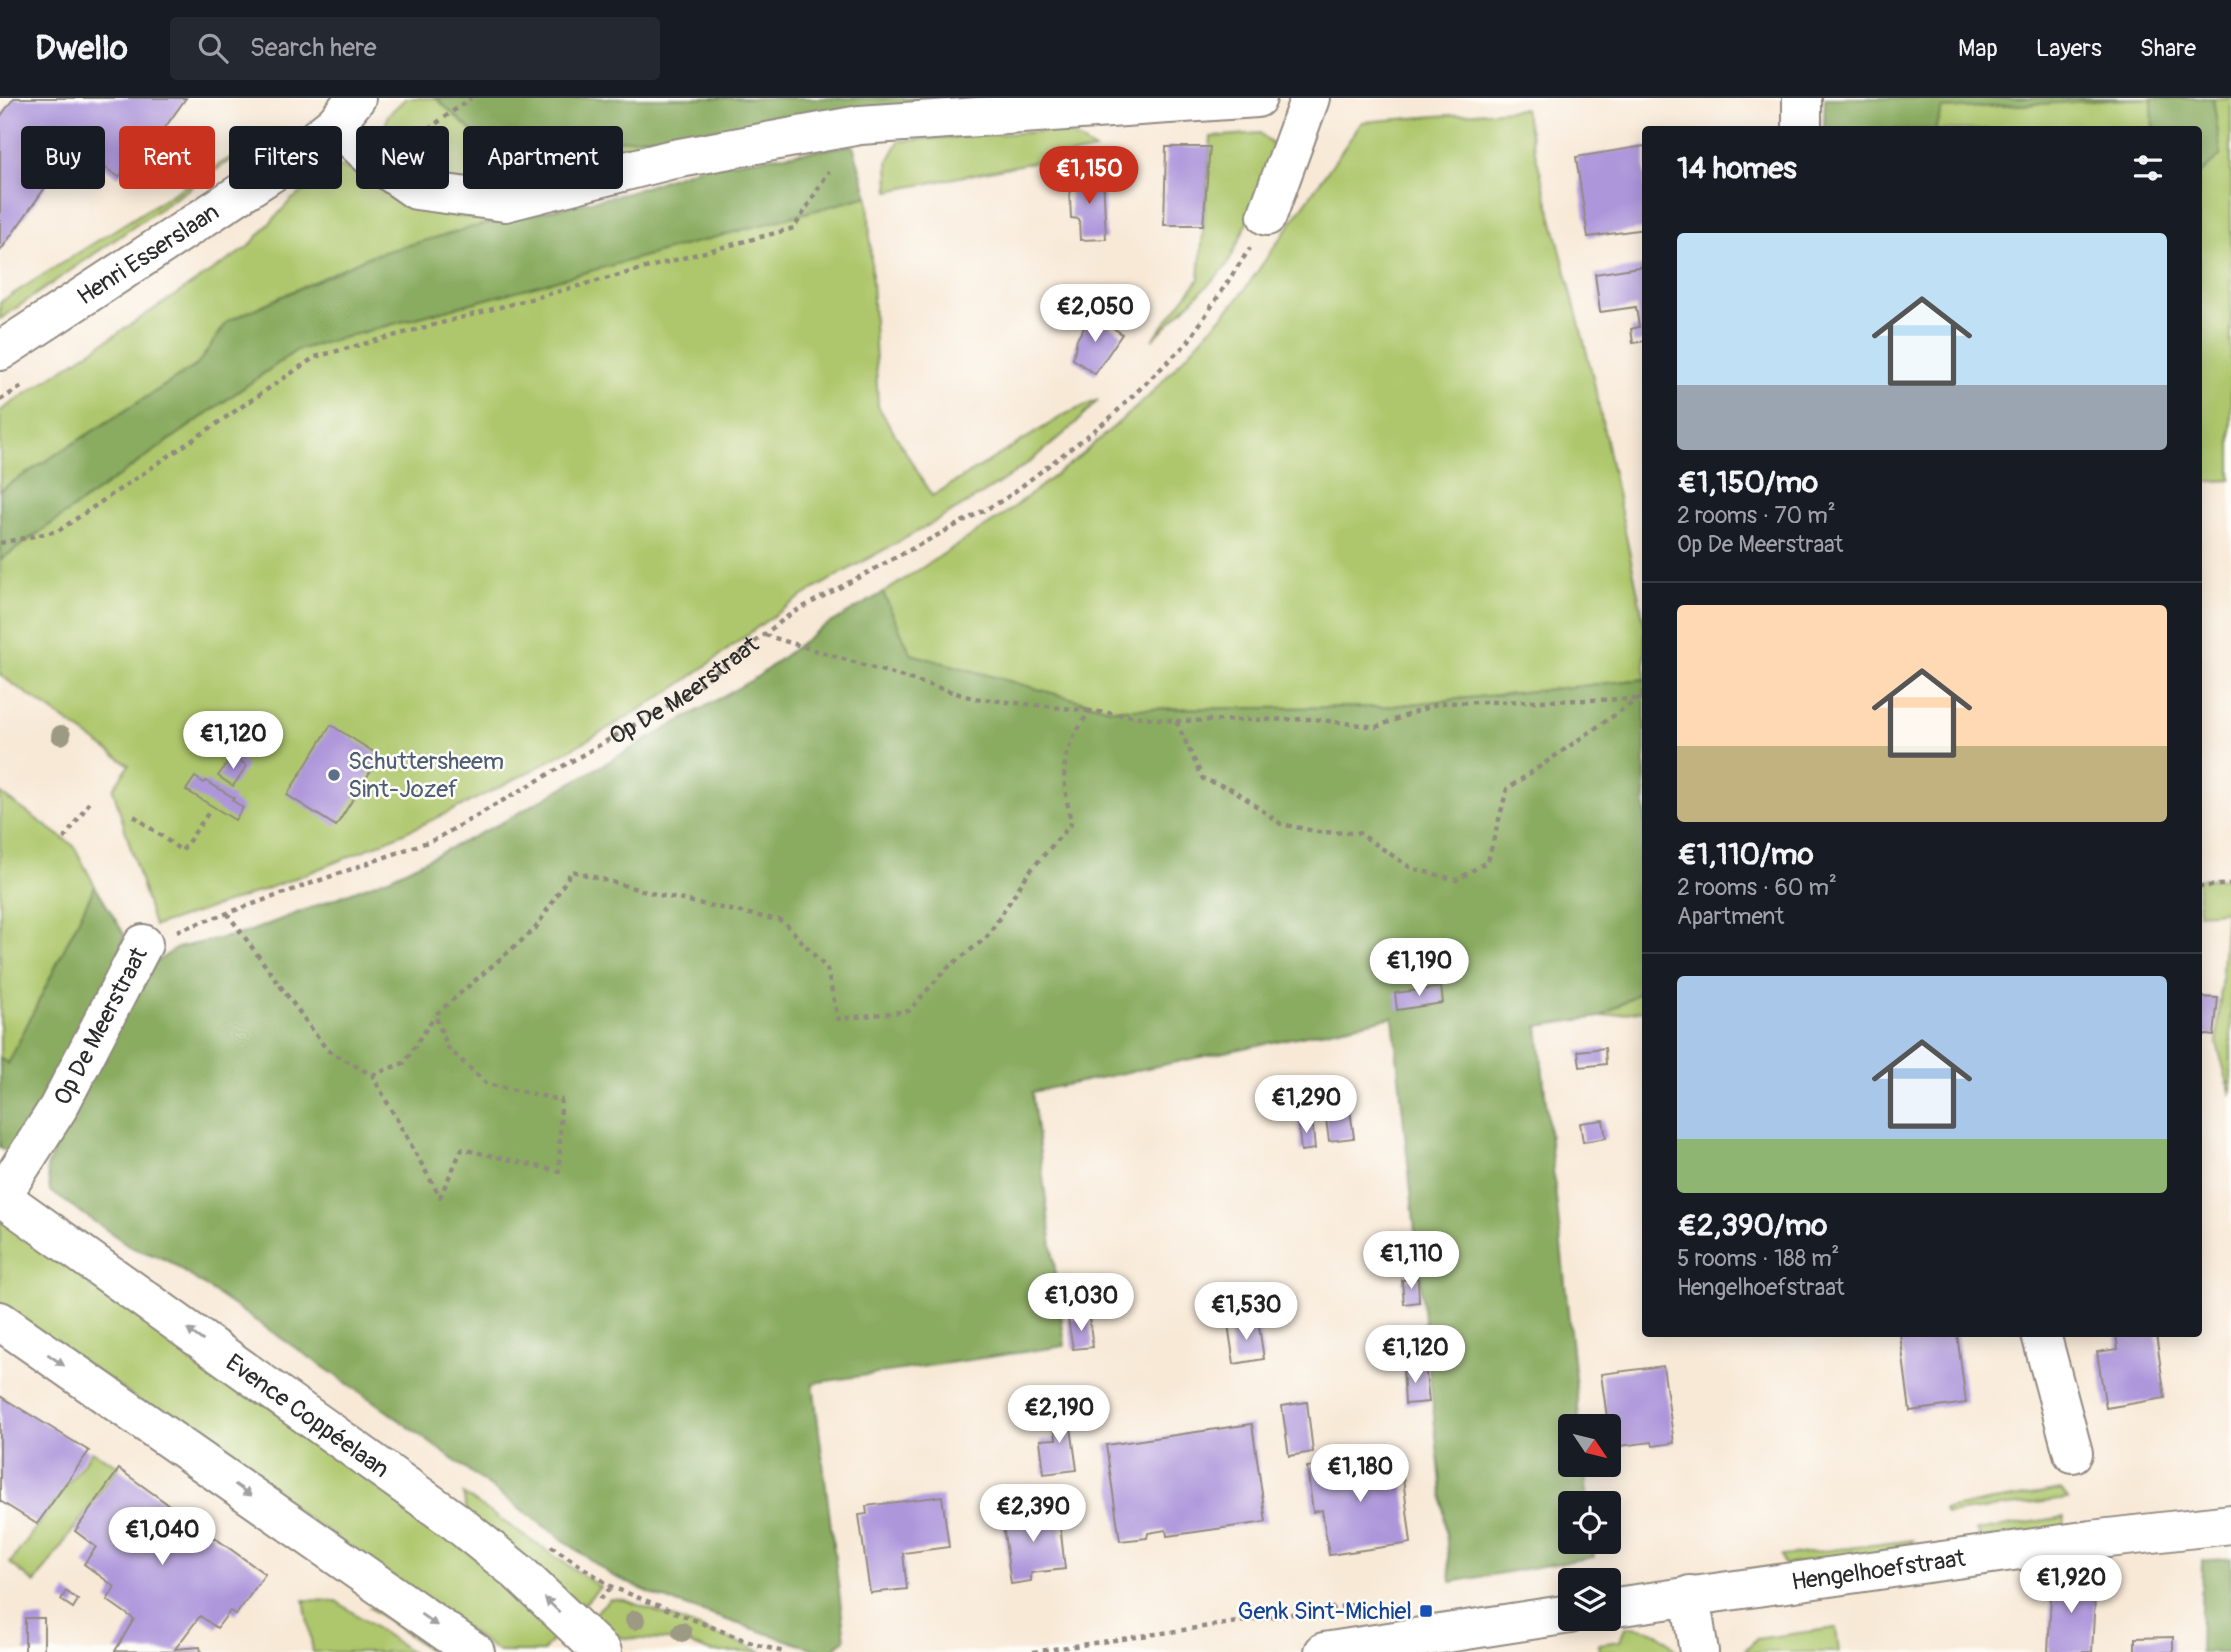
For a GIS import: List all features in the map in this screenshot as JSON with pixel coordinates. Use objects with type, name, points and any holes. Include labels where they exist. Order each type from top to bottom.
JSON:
[{"type":"street","points":[[345,111],[380,166],[416,190],[505,202],[669,160],[886,110],[1257,98]]},
{"type":"street","points":[[1268,216],[1310,98]]},
{"type":"street","points":[[1802,98],[1802,126]]},
{"type":"street","name":"Henri Esserslaan","points":[[0,351],[282,166],[345,111]]},
{"type":"street","name":"Op De Meerstraat","points":[[1,1196],[58,1108],[143,944]]},
{"type":"street","name":"Evence Coppéelaan","points":[[1,1196],[455,1521],[518,1572],[602,1652]]},
{"type":"street","points":[[0,1321],[475,1652]]},
{"type":"street","points":[[2042,1337],[2073,1453]]},
{"type":"street","name":"Hengelhoefstraat","points":[[1621,1606],[2091,1540],[2231,1524]]},
{"type":"street","points":[[1690,1595],[1699,1652]]},
{"type":"street","points":[[1324,1652],[1558,1616]]},
{"type":"path","points":[[433,126],[471,98]]},
{"type":"path","points":[[0,543],[58,531],[315,357],[794,229],[835,162]]},
{"type":"path","name":"Op De Meerstraat","points":[[143,944],[436,839],[683,697],[792,614],[1005,499],[1109,419],[1188,342],[1268,216]]},
{"type":"path","points":[[764,634],[972,698],[1176,721],[1313,719],[1376,727],[1438,703],[1642,698]]},
{"type":"path","points":[[1176,721],[1203,779],[1234,790],[1281,824],[1319,832],[1359,833],[1411,867],[1457,880],[1488,861],[1507,789],[1638,698]]},
{"type":"path","points":[[372,1075],[404,1063],[435,1015],[535,929],[572,871],[659,895],[783,920],[827,969],[838,1019],[909,1011],[944,970],[987,937],[1029,872],[1071,824],[1062,767],[1073,736],[1090,711]]},
{"type":"path","points":[[64,839],[89,803]]},
{"type":"path","points":[[134,816],[182,851],[209,812]]},
{"type":"path","points":[[2202,887],[2231,884]]},
{"type":"path","points":[[226,914],[327,1050],[372,1075],[440,1197],[462,1149],[559,1171],[561,1100],[487,1084],[448,1048],[435,1015]]},
{"type":"green space","points":[[406,98],[436,98],[466,126],[463,126],[463,184],[449,179],[449,126],[385,126],[388,115]]},
{"type":"green space","points":[[436,98],[1033,98],[623,139],[623,126],[466,126]]},
{"type":"green space","points":[[1825,98],[2146,98],[1942,109],[1936,126],[1824,126]]},
{"type":"green space","points":[[2152,98],[2153,126],[1936,126],[1942,109]]},
{"type":"green space","points":[[2152,98],[2213,98],[2221,155],[2202,172],[2202,126],[2153,126]]},
{"type":"green space","points":[[2213,98],[2231,98],[2231,480],[2202,482],[2202,172],[2221,155]]},
{"type":"green space","points":[[1524,109],[1592,373],[1642,613],[1642,679],[1383,707],[1110,709],[911,654],[883,593],[1005,514],[1081,455],[1148,397],[1238,299],[1362,122]]},
{"type":"green space","points":[[1062,130],[1095,150],[889,191],[888,161],[899,141]]},
{"type":"green space","points":[[694,132],[623,156],[623,139]]},
{"type":"green space","points":[[1260,133],[1275,147],[1277,160],[1227,266],[1152,340],[1199,279],[1211,137]]},
{"type":"green space","points":[[853,145],[868,196],[297,350],[0,560],[0,490],[197,365],[228,321],[370,256],[473,227],[628,193],[701,167]]},
{"type":"green space","points":[[229,158],[215,171],[215,167]]},
{"type":"green space","points":[[342,166],[356,173],[356,189],[387,189],[438,214],[498,221],[370,256],[228,321],[197,365],[0,490],[0,411],[248,247],[291,200],[307,189],[342,189]]},
{"type":"green space","points":[[180,189],[188,189],[0,319],[0,302]]},
{"type":"green space","points":[[868,196],[878,406],[932,496],[1066,414],[1098,400],[1066,432],[996,485],[803,596],[675,688],[597,735],[475,800],[349,857],[220,905],[154,926],[113,789],[129,765],[0,675],[0,560],[297,350]]},
{"type":"green space","points":[[883,593],[911,654],[1110,709],[1383,707],[1642,679],[1642,991],[1600,1017],[1538,1026],[1579,1414],[1558,1414],[1558,1477],[1585,1477],[1587,1491],[1558,1491],[1558,1554],[1594,1554],[1594,1557],[1451,1582],[1393,1017],[1032,1092],[1065,1346],[813,1383],[845,1639],[831,1652],[822,1652],[656,1596],[611,1575],[373,1401],[167,1260],[133,1248],[50,1191],[47,1168],[59,1136],[147,968],[177,948],[245,933],[391,877],[499,824],[757,677],[818,630]]},
{"type":"green space","points":[[0,793],[74,846],[95,886],[8,1064],[0,1058]]},
{"type":"green space","points":[[2231,878],[2231,1095],[2217,1044],[2226,911],[2202,913],[2202,879]]},
{"type":"green space","points":[[95,886],[124,934],[118,972],[20,1147],[6,1151],[0,1147],[0,1058],[8,1064]]},
{"type":"green space","points":[[1642,991],[1642,1010],[1600,1017]]},
{"type":"green space","points":[[0,1215],[436,1525],[522,1597],[557,1634],[543,1652],[499,1652],[0,1304]]},
{"type":"green space","points":[[92,1451],[119,1466],[35,1583],[10,1563]]},
{"type":"green space","points":[[2061,1490],[2068,1499],[1946,1514],[1944,1509]]},
{"type":"green space","points":[[463,1494],[600,1587],[577,1612],[468,1517]]},
{"type":"green space","points":[[2064,1517],[2064,1528],[1982,1539],[1976,1531]]},
{"type":"green space","points":[[1913,1540],[1909,1549],[1784,1565],[1781,1556]]},
{"type":"green space","points":[[2231,1558],[2231,1652],[2200,1652],[2202,1561]]},
{"type":"green space","points":[[610,1599],[625,1600],[763,1652],[712,1652],[682,1641],[624,1638],[597,1629],[586,1621]]},
{"type":"green space","points":[[304,1600],[336,1601],[411,1652],[313,1652]]},
{"type":"green space","points":[[385,1606],[452,1652],[432,1652],[370,1608]]},
{"type":"green space","points":[[1625,1627],[1654,1632],[1666,1640],[1676,1652],[1599,1652],[1598,1644],[1620,1641]]},
{"type":"green space","points":[[1836,1628],[1839,1652],[1743,1652],[1756,1639]]},
{"type":"building","points":[[14,98],[186,98],[166,126],[119,126],[119,177],[105,168],[105,126],[21,126],[21,189],[44,189],[0,251],[0,117]]},
{"type":"building","points":[[1642,146],[1642,229],[1588,237],[1576,157]]},
{"type":"building","points":[[1166,147],[1210,147],[1203,225],[1164,225]]},
{"type":"building","points":[[1103,176],[1106,239],[1080,240],[1079,219],[1071,218],[1069,178]]},
{"type":"building","points":[[1642,266],[1642,342],[1633,343],[1631,329],[1639,327],[1636,307],[1600,312],[1595,274]]},
{"type":"building","points":[[1093,314],[1122,334],[1095,374],[1073,359],[1077,339]]},
{"type":"building","name":"Schuttersheem Sint-Jozef","points":[[331,725],[380,756],[336,826],[287,795]]},
{"type":"building","points":[[236,758],[247,766],[233,786],[218,776],[230,759],[233,762]]},
{"type":"building","points":[[195,777],[234,798],[232,800],[243,808],[235,820],[186,790]]},
{"type":"building","points":[[1441,987],[1443,1003],[1397,1010],[1395,993]]},
{"type":"building","points":[[2202,997],[2218,998],[2214,1036],[2202,1034]]},
{"type":"building","points":[[1605,1048],[1606,1064],[1580,1067],[1578,1051]]},
{"type":"building","points":[[1347,1089],[1354,1138],[1329,1141],[1324,1105],[1331,1105],[1331,1091]]},
{"type":"building","points":[[1312,1119],[1315,1149],[1301,1151],[1298,1121]]},
{"type":"building","points":[[1603,1120],[1606,1138],[1583,1142],[1580,1123]]},
{"type":"building","points":[[1418,1278],[1419,1302],[1404,1304],[1402,1280]]},
{"type":"building","points":[[1089,1317],[1093,1347],[1073,1349],[1068,1319]]},
{"type":"building","points":[[1258,1320],[1264,1359],[1234,1364],[1228,1324]]},
{"type":"building","points":[[1900,1337],[1957,1337],[1966,1403],[1910,1411]]},
{"type":"building","points":[[2116,1337],[2156,1337],[2165,1398],[2106,1408],[2097,1352],[2118,1349]]},
{"type":"building","points":[[1425,1365],[1429,1402],[1405,1404],[1403,1366]]},
{"type":"building","points":[[1663,1366],[1674,1443],[1653,1446],[1652,1442],[1621,1446],[1621,1414],[1606,1414],[1601,1374]]},
{"type":"building","points":[[0,1396],[89,1451],[37,1524],[0,1501]]},
{"type":"building","points":[[1307,1402],[1313,1452],[1289,1456],[1282,1406]]},
{"type":"building","points":[[1068,1406],[1077,1470],[1044,1474],[1040,1440],[1056,1439],[1052,1408]]},
{"type":"building","points":[[1252,1424],[1266,1522],[1167,1536],[1166,1530],[1148,1533],[1147,1538],[1120,1541],[1106,1445]]},
{"type":"building","points":[[1375,1451],[1375,1463],[1385,1463],[1385,1469],[1402,1470],[1411,1543],[1329,1555],[1322,1510],[1313,1512],[1307,1467],[1355,1460],[1354,1453]]},
{"type":"building","points":[[119,1469],[265,1574],[236,1615],[230,1611],[217,1628],[200,1616],[175,1649],[200,1647],[201,1652],[115,1651],[134,1619],[107,1600],[115,1587],[84,1564],[96,1547],[75,1531]]},
{"type":"building","points":[[942,1496],[949,1547],[903,1553],[907,1589],[870,1593],[859,1515],[867,1514],[866,1506]]},
{"type":"building","points":[[1058,1507],[1065,1569],[1031,1573],[1031,1581],[1011,1584],[1002,1518]]},
{"type":"building","points":[[2089,1574],[2090,1596],[2095,1596],[2092,1652],[2048,1652],[2052,1579]]},
{"type":"building","points":[[66,1591],[78,1600],[73,1608],[61,1600]]},
{"type":"building","points":[[25,1618],[44,1618],[44,1652],[25,1652]]},
{"type":"building","points":[[2173,1637],[2173,1652],[2135,1652],[2135,1638]]},
{"type":"place","name":"Schuttersheem Sint-Jozef","points":[[334,775]]},
{"type":"place","name":"Genk Sint-Michiel","points":[[1426,1611]]}]
